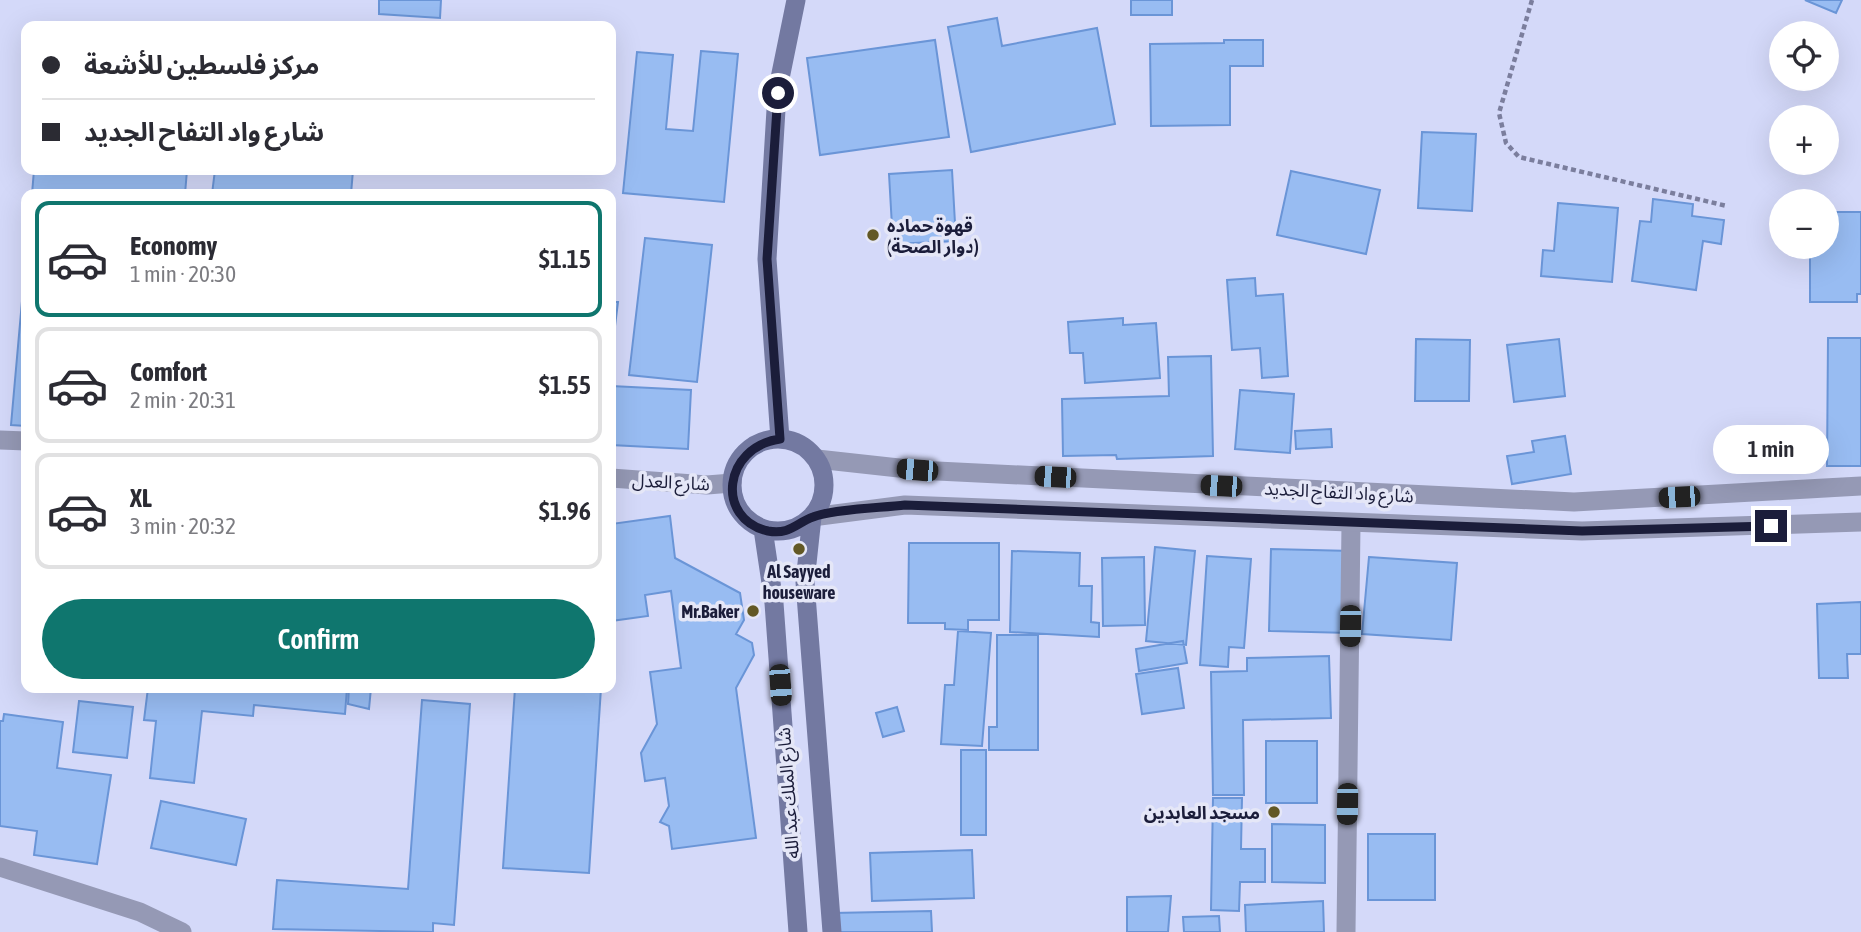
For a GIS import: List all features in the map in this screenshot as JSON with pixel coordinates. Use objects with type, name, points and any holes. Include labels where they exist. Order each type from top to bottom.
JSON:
[{"type":"main road","points":[[780,439],[767,259],[778,93],[796,0]]},
{"type":"main road","points":[[780,439],[794,441],[817,459],[825,488],[821,503],[812,517],[799,527],[784,531],[763,529],[741,514],[734,499],[732,484],[738,463],[752,447],[780,439]]},
{"type":"main road","points":[[812,517],[805,582],[832,932]]},
{"type":"main road","name":"شارع الملك عبد الله","points":[[763,529],[774,603],[798,932]]},
{"type":"street","points":[[0,440],[21,440]]},
{"type":"street","name":"شارع واد التفاح الجديد","points":[[817,459],[917,470],[1574,502],[1861,486]]},
{"type":"street","name":"شارع العدل","points":[[616,478],[707,485],[732,484]]},
{"type":"street","name":"شارع واد التفاح الجديد","points":[[812,517],[905,505],[1582,531],[1861,522]]},
{"type":"street","points":[[1346,932],[1351,524]]},
{"type":"street","points":[[0,867],[141,912],[181,932]]},
{"type":"path","points":[[1532,0],[1499,113],[1506,143],[1519,157],[1727,206]]},
{"type":"building","points":[[379,0],[441,0],[440,18],[379,14]]},
{"type":"building","points":[[1131,0],[1172,0],[1172,15],[1131,15]]},
{"type":"building","points":[[1805,0],[1842,0],[1836,13]]},
{"type":"building","points":[[997,18],[1002,46],[1097,28],[1115,124],[971,152],[948,27]]},
{"type":"building","points":[[935,40],[949,137],[820,155],[807,58]]},
{"type":"building","points":[[1224,40],[1263,40],[1263,66],[1230,66],[1230,125],[1151,126],[1150,44],[1224,43]]},
{"type":"building","points":[[701,51],[738,54],[724,202],[623,193],[637,52],[673,55],[666,129],[693,131]]},
{"type":"building","points":[[1422,132],[1476,134],[1472,211],[1418,208]]},
{"type":"building","points":[[952,170],[956,241],[893,244],[889,174]]},
{"type":"building","points":[[1291,171],[1380,190],[1366,254],[1277,235]]},
{"type":"building","points":[[34,175],[187,175],[185,189],[32,189]]},
{"type":"building","points":[[214,175],[353,175],[351,189],[213,189]]},
{"type":"building","points":[[1653,199],[1693,204],[1692,216],[1724,220],[1721,244],[1703,241],[1696,290],[1632,281],[1640,221],[1651,222]]},
{"type":"building","points":[[1558,203],[1618,208],[1612,282],[1541,276],[1543,250],[1554,251]]},
{"type":"building","points":[[1839,212],[1861,212],[1861,294],[1857,294],[1857,302],[1810,302],[1810,259],[1839,259]]},
{"type":"building","points":[[645,238],[712,245],[697,382],[629,375]]},
{"type":"building","points":[[1255,278],[1256,296],[1283,294],[1288,376],[1262,378],[1260,348],[1232,350],[1227,280]]},
{"type":"building","points":[[21,312],[21,426],[11,425]]},
{"type":"building","points":[[1123,318],[1123,325],[1156,323],[1160,378],[1085,383],[1083,353],[1070,353],[1068,322]]},
{"type":"building","points":[[1828,338],[1861,338],[1861,466],[1827,466]]},
{"type":"building","points":[[1416,339],[1470,340],[1469,401],[1415,401]]},
{"type":"building","points":[[1559,339],[1565,396],[1514,402],[1507,345]]},
{"type":"building","points":[[1211,356],[1213,456],[1117,459],[1116,455],[1063,456],[1062,399],[1169,396],[1168,357]]},
{"type":"building","points":[[616,386],[691,390],[688,449],[616,445]]},
{"type":"building","points":[[1240,390],[1294,394],[1290,453],[1235,449]]},
{"type":"building","points":[[1331,429],[1332,447],[1296,449],[1295,431]]},
{"type":"building","points":[[1565,436],[1571,474],[1512,484],[1507,456],[1534,452],[1532,441]]},
{"type":"building","points":[[670,516],[675,558],[740,593],[744,620],[736,634],[752,643],[754,655],[736,688],[756,838],[672,849],[669,826],[660,822],[669,806],[665,778],[645,781],[641,753],[657,724],[650,672],[681,668],[671,591],[645,595],[648,616],[616,620],[616,523]]},
{"type":"building","points":[[909,543],[999,543],[999,620],[968,620],[968,630],[945,629],[945,623],[908,623]]},
{"type":"building","points":[[1155,547],[1195,551],[1186,645],[1146,641]]},
{"type":"building","points":[[1271,549],[1352,551],[1350,633],[1269,631]]},
{"type":"building","points":[[1012,551],[1080,553],[1079,586],[1092,586],[1091,622],[1099,623],[1099,637],[1010,632]]},
{"type":"building","points":[[1207,556],[1251,559],[1244,648],[1229,647],[1228,667],[1200,665]]},
{"type":"building","points":[[1144,557],[1145,625],[1103,626],[1102,558]]},
{"type":"building","points":[[1369,557],[1457,563],[1451,640],[1362,634]]},
{"type":"building","points":[[1861,602],[1861,654],[1847,654],[1848,678],[1819,678],[1817,604]]},
{"type":"building","points":[[958,631],[991,633],[982,746],[941,744],[945,685],[954,685]]},
{"type":"building","points":[[997,635],[1038,635],[1038,750],[989,750],[989,727],[997,727]]},
{"type":"building","points":[[1183,641],[1187,663],[1139,671],[1136,649]]},
{"type":"building","points":[[1329,656],[1331,718],[1243,720],[1244,795],[1213,795],[1211,672],[1247,671],[1247,658]]},
{"type":"building","points":[[1178,668],[1184,708],[1142,714],[1136,674]]},
{"type":"building","points":[[147,693],[347,693],[345,714],[254,705],[253,716],[202,711],[194,783],[150,778],[156,721],[144,720]]},
{"type":"building","points":[[349,693],[371,693],[369,709],[348,704]]},
{"type":"building","points":[[515,693],[601,693],[589,873],[503,868]]},
{"type":"building","points":[[422,700],[470,704],[454,925],[433,923],[433,932],[273,929],[277,880],[408,889]]},
{"type":"building","points":[[79,701],[133,707],[127,758],[73,752]]},
{"type":"building","points":[[897,707],[904,731],[883,737],[876,713]]},
{"type":"building","points":[[4,714],[63,722],[57,768],[111,775],[97,864],[34,855],[37,831],[0,826],[0,721],[3,721]]},
{"type":"building","points":[[1266,741],[1317,741],[1317,803],[1266,803]]},
{"type":"building","points":[[961,750],[986,750],[986,835],[961,835]]},
{"type":"building","points":[[1213,798],[1242,798],[1241,849],[1265,849],[1265,882],[1240,882],[1239,911],[1211,910]]},
{"type":"building","points":[[161,801],[246,819],[236,865],[151,848]]},
{"type":"building","points":[[1272,824],[1325,825],[1325,883],[1272,882]]},
{"type":"building","points":[[1368,834],[1435,834],[1435,900],[1368,900]]},
{"type":"building","points":[[972,850],[974,898],[872,901],[870,853]]},
{"type":"building","points":[[1171,896],[1168,932],[1127,932],[1127,897]]},
{"type":"building","points":[[1323,901],[1324,932],[1246,932],[1245,905]]},
{"type":"building","points":[[931,911],[932,932],[834,932],[833,913]]},
{"type":"building","points":[[1219,916],[1220,932],[1184,932],[1183,917]]},
{"type":"place","name":"قهوة حماده (دوار الصحة)","points":[[873,235]]},
{"type":"place","name":"Al Sayyed houseware","points":[[799,549]]},
{"type":"place","name":"Mr.Baker","points":[[753,611]]},
{"type":"place","name":"مسجد العابدين","points":[[1274,812]]},
{"type":"route","points":[[778,93],[767,259],[780,439],[765,441],[752,447],[735,469],[732,484],[734,499],[741,514],[763,529],[784,531],[799,527],[812,517],[905,505],[1582,531],[1771,526]]}]
